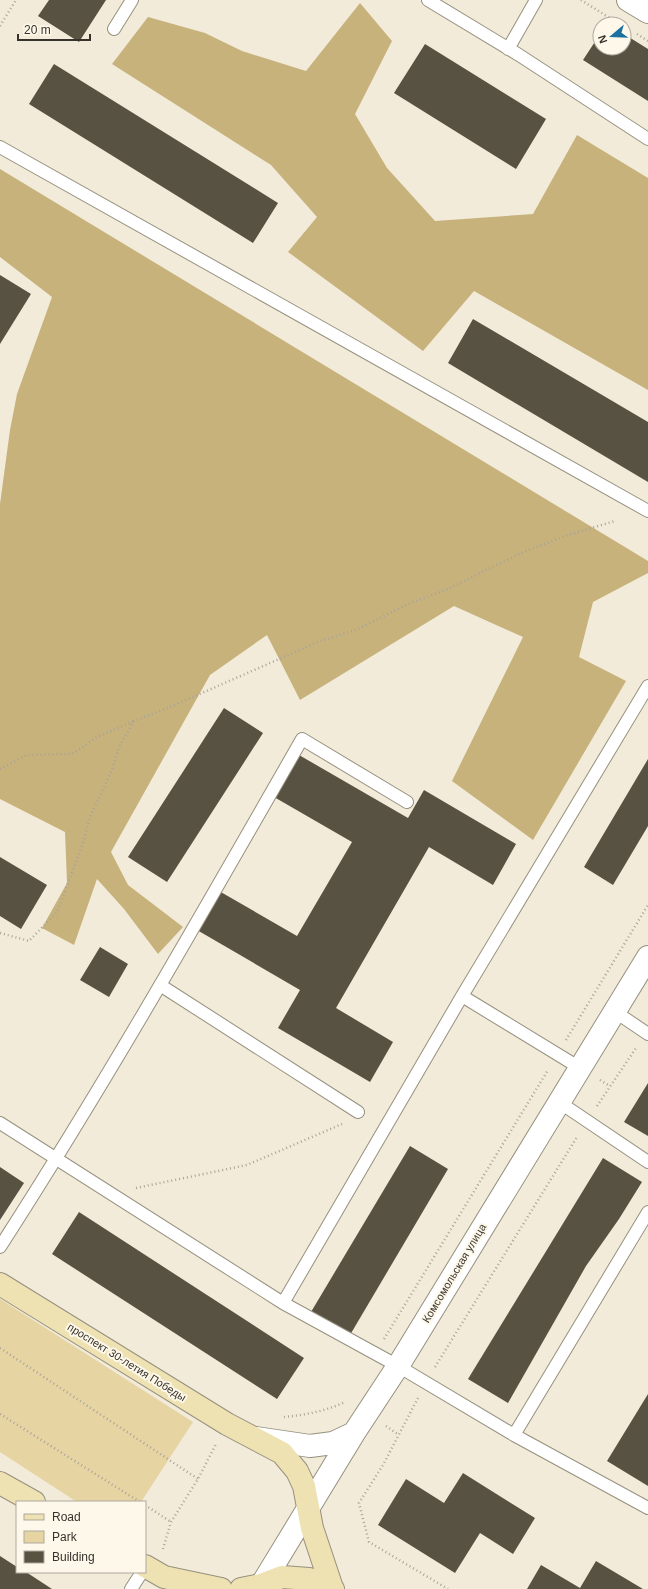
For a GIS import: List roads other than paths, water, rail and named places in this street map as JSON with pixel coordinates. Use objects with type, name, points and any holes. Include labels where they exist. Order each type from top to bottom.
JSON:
[{"type":"main road","name":"проспект 30-летия Победы","points":[[0,1284],[227,1424],[255,1437],[282,1453],[297,1471],[304,1486],[312,1528],[332,1589]]},
{"type":"main road","points":[[0,1483],[32,1501]]},
{"type":"main road","points":[[149,1563],[164,1577],[221,1589]]},
{"type":"main road","name":"проспект 30-летия Победы","points":[[254,1588],[282,1577],[309,1579],[332,1589]]},
{"type":"street","points":[[628,0],[648,12]]},
{"type":"street","name":"Комсомольская улица","points":[[254,1588],[309,1506],[398,1366],[648,957]]},
{"type":"street","name":"проспект 30-летия Победы","points":[[255,1437],[310,1446],[333,1443],[354,1433]]},
{"type":"street","points":[[164,1577],[185,1589]]},
{"type":"lane","points":[[114,29],[132,0]]},
{"type":"lane","points":[[428,0],[508,48],[648,139]]},
{"type":"lane","points":[[508,48],[536,0]]},
{"type":"lane","points":[[0,147],[648,511]]},
{"type":"lane","points":[[283,1303],[462,996],[648,686]]},
{"type":"lane","points":[[0,1247],[57,1159],[160,985],[302,739],[407,802]]},
{"type":"lane","points":[[160,985],[358,1112]]},
{"type":"lane","points":[[462,996],[580,1068]]},
{"type":"lane","points":[[614,1011],[647,1033]]},
{"type":"lane","points":[[559,1102],[648,1162]]},
{"type":"lane","points":[[0,1123],[283,1303],[398,1366],[514,1435],[648,1508]]},
{"type":"lane","points":[[514,1435],[648,1212]]},
{"type":"lane","points":[[131,1589],[141,1573]]}]
